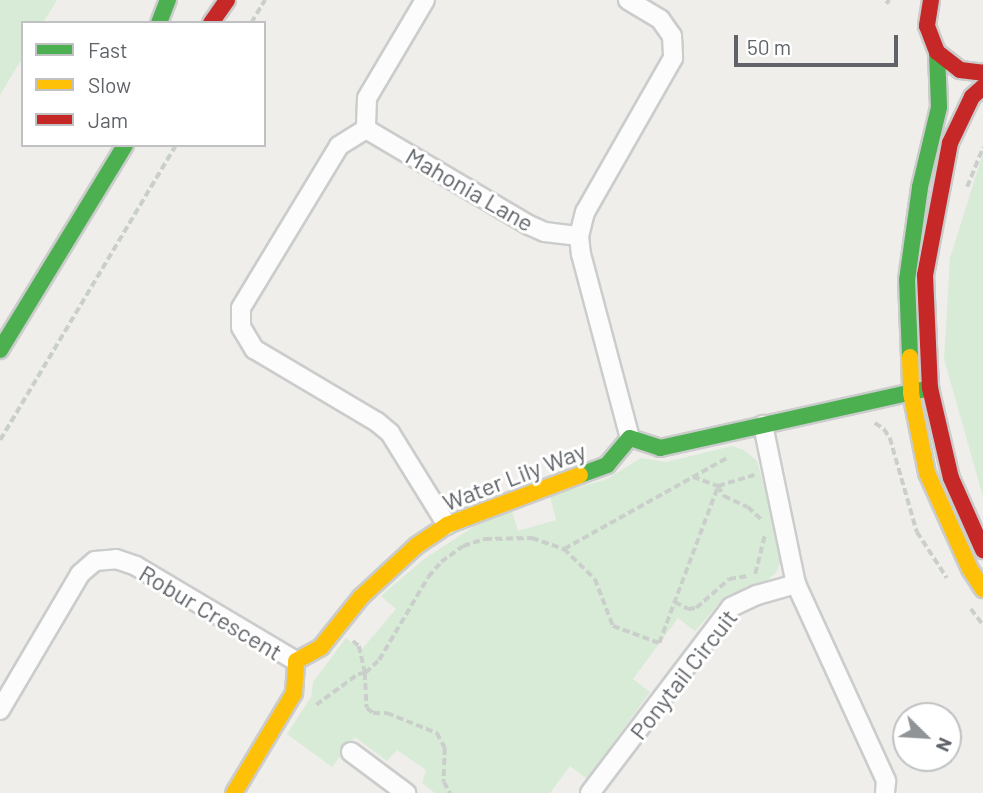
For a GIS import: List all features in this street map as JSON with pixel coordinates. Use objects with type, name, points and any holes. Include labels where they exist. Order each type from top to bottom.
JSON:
[{"type":"street","points":[[160,21],[168,0]]},
{"type":"street","points":[[212,21],[227,0]]},
{"type":"street","points":[[425,0],[367,98],[366,129],[339,146],[241,308],[241,327],[254,349],[377,422],[390,433],[447,525]]},
{"type":"street","points":[[628,0],[660,19],[672,36],[673,58],[585,212],[579,236],[581,254],[631,438],[660,448],[930,388]]},
{"type":"street","points":[[931,0],[927,26],[937,52],[940,73],[939,107],[920,187],[907,280],[911,393],[927,473],[970,569],[983,589]]},
{"type":"street","points":[[937,52],[960,70],[983,73]]},
{"type":"street","points":[[983,87],[972,97],[950,143],[934,214],[925,275],[930,388],[951,478],[983,550]]},
{"type":"street","name":"Mahonia Lane","points":[[366,129],[529,225],[545,232],[579,236]]},
{"type":"street","points":[[111,164],[117,147]]},
{"type":"street","points":[[0,350],[124,147]]},
{"type":"street","points":[[762,425],[796,584],[886,780],[885,793]]},
{"type":"street","name":"Water Lily Way","points":[[296,661],[321,647],[361,597],[416,546],[447,525],[607,465],[631,438]]},
{"type":"street","name":"Robur Crescent","points":[[0,710],[80,574],[95,561],[116,559],[136,566],[296,661]]},
{"type":"street","name":"Ponytail Circuit","points":[[590,793],[731,607],[757,595],[796,584]]},
{"type":"street","points":[[234,793],[294,693],[296,661]]},
{"type":"street","points":[[351,752],[406,793]]},
{"type":"path","points":[[252,21],[265,0]]},
{"type":"path","points":[[0,440],[175,147]]},
{"type":"path","points":[[965,192],[983,147]]},
{"type":"path","points":[[864,421],[884,429],[890,438],[917,532],[953,586]]},
{"type":"path","points":[[564,549],[736,453],[732,432]]},
{"type":"path","points":[[693,477],[718,486],[758,474]]},
{"type":"path","points":[[309,713],[317,702],[358,674],[365,673],[379,660],[428,577],[441,562],[463,546],[485,539],[532,538],[564,549],[595,579],[612,626],[659,643],[718,486]]},
{"type":"path","points":[[675,602],[688,609],[696,608],[729,579],[757,572],[764,524],[748,508],[724,496],[718,486]]},
{"type":"path","points":[[968,606],[983,625]]},
{"type":"path","points":[[335,629],[359,646],[365,673],[367,708],[373,713],[387,713],[421,724],[443,740],[444,782],[450,793]]},
{"type":"green space","points":[[0,0],[57,0],[44,21],[21,21],[21,60],[0,95]]},
{"type":"green space","points":[[983,153],[983,497],[944,359],[950,258]]},
{"type":"green space","points":[[732,446],[744,450],[757,461],[780,544],[782,558],[776,573],[763,584],[746,587],[722,600],[695,631],[678,618],[633,679],[650,692],[587,779],[570,766],[550,793],[435,793],[422,783],[426,770],[397,750],[387,761],[355,737],[332,767],[287,734],[311,697],[313,682],[346,638],[361,650],[396,609],[381,596],[424,559],[490,516],[511,508],[518,531],[556,520],[550,496],[607,479],[641,458],[666,462]]},
{"type":"traffic: fast","points":[[160,21],[168,0]]},
{"type":"traffic: fast","points":[[910,357],[907,280],[920,187],[939,107],[937,52]]},
{"type":"traffic: fast","points":[[0,350],[124,147]]},
{"type":"traffic: fast","points":[[580,475],[607,465],[630,438],[660,448],[930,388]]},
{"type":"traffic: slow","points":[[910,357],[911,393],[927,473],[970,569],[983,589]]},
{"type":"traffic: slow","points":[[234,793],[294,693],[296,661],[321,647],[361,597],[416,546],[447,525],[580,475]]},
{"type":"traffic: jam","points":[[212,21],[227,0]]},
{"type":"traffic: jam","points":[[931,0],[927,26],[937,52],[960,70],[983,73]]},
{"type":"traffic: jam","points":[[983,87],[972,97],[950,143],[925,275],[930,388],[951,478],[983,550]]}]
